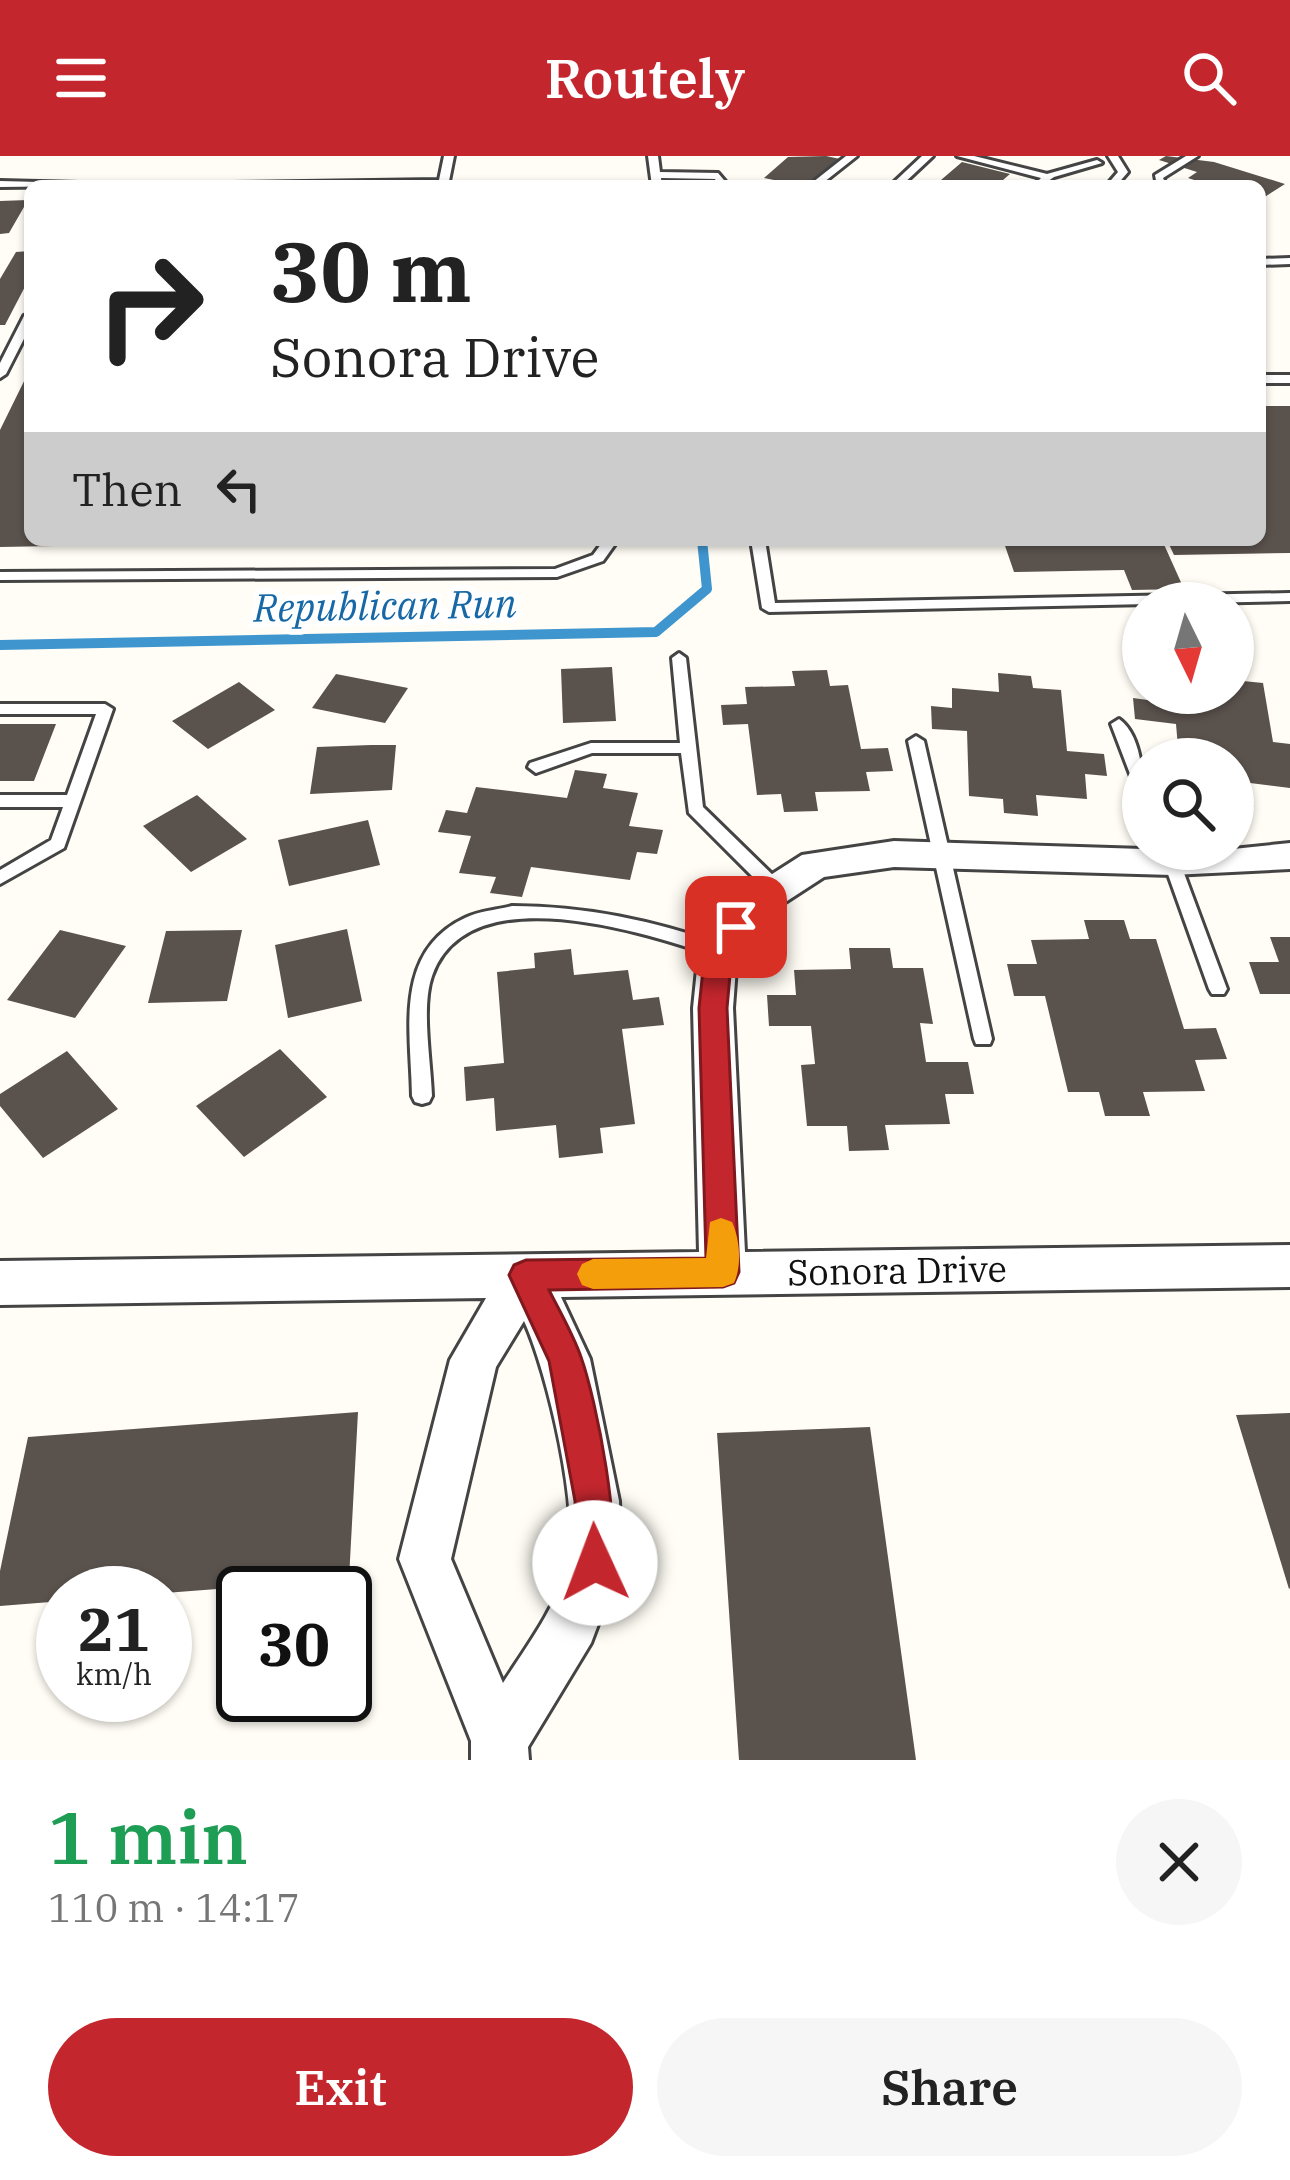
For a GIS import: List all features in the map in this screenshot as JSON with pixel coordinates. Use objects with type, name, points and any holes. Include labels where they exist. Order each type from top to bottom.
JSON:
[{"type":"street","points":[[723,1272],[713,1008],[718,950],[754,904],[815,865],[894,854],[1122,855]]},
{"type":"street","points":[[1254,856],[1290,856]]},
{"type":"street","name":"Sonora Drive","points":[[0,1283],[1290,1266]]},
{"type":"street","points":[[499,1750],[572,1624],[595,1563],[593,1501],[566,1359],[526,1275]]},
{"type":"street","points":[[499,1750],[425,1558],[474,1360],[526,1275]]},
{"type":"lane","points":[[653,156],[656,180],[708,174],[720,180]]},
{"type":"lane","points":[[821,180],[852,156]]},
{"type":"lane","points":[[902,180],[928,156]]},
{"type":"lane","points":[[962,156],[1049,177]]},
{"type":"lane","points":[[1113,156],[1123,172],[1115,180]]},
{"type":"lane","points":[[1159,180],[1193,156]]},
{"type":"lane","points":[[1045,180],[1095,159]]},
{"type":"lane","points":[[0,374],[7,346]]},
{"type":"lane","points":[[7,360],[24,359]]},
{"type":"lane","points":[[0,576],[557,573],[598,558],[607,546]]},
{"type":"lane","points":[[759,546],[769,608],[1290,596]]},
{"type":"lane","points":[[680,658],[695,809],[777,890]]},
{"type":"lane","points":[[0,709],[105,709],[58,844],[0,878]]},
{"type":"lane","points":[[1119,724],[1124,738]]},
{"type":"lane","points":[[916,741],[983,1039]]},
{"type":"lane","points":[[536,767],[590,748],[689,748]]},
{"type":"lane","points":[[0,801],[73,801]]},
{"type":"lane","points":[[1174,870],[1218,989]]},
{"type":"lane","points":[[422,1096],[422,974],[444,940],[484,914],[576,915],[633,923],[718,950]]},
{"type":"building","points":[[1166,156],[1214,162],[1285,184],[1266,196],[1266,180],[1194,180],[1188,178],[1197,172],[1159,160]]},
{"type":"building","points":[[788,157],[840,159],[813,180],[764,178]]},
{"type":"building","points":[[962,162],[1010,174],[1003,180],[941,180]]},
{"type":"building","points":[[24,200],[9,233],[0,234],[0,201]]},
{"type":"building","points":[[24,251],[24,289],[5,325],[0,325],[0,279],[16,252]]},
{"type":"building","points":[[24,381],[24,546],[54,546],[0,547],[0,430]]},
{"type":"building","points":[[1266,406],[1290,406],[1290,553],[1174,555],[1170,546],[1266,546]]},
{"type":"building","points":[[1005,546],[1165,546],[1181,582],[1129,582],[1124,570],[1014,572]]},
{"type":"building","points":[[612,667],[616,721],[563,723],[561,669]]},
{"type":"building","points":[[827,670],[830,686],[848,685],[861,749],[888,748],[893,771],[866,772],[870,791],[815,792],[818,811],[784,812],[781,794],[757,795],[748,724],[723,725],[721,705],[747,704],[745,687],[795,686],[792,671]]},
{"type":"building","points":[[998,673],[1031,676],[1033,688],[1061,690],[1067,751],[1104,754],[1107,776],[1085,774],[1087,799],[1036,795],[1038,816],[1004,813],[1003,799],[969,796],[967,731],[932,729],[931,706],[952,708],[952,688],[999,692]]},
{"type":"building","points":[[336,674],[408,688],[385,723],[312,708]]},
{"type":"building","points":[[239,682],[275,710],[208,749],[172,721]]},
{"type":"building","points":[[1254,682],[1263,683],[1273,742],[1290,744],[1290,788],[1254,784],[1254,738],[1177,738],[1176,724],[1135,719],[1135,714],[1254,714]]},
{"type":"building","points":[[0,724],[56,724],[34,781],[0,781]]},
{"type":"building","points":[[396,745],[392,790],[310,794],[317,747]]},
{"type":"building","points":[[575,770],[607,774],[603,788],[638,793],[629,826],[663,830],[657,854],[637,852],[630,880],[531,867],[522,897],[490,893],[496,877],[459,873],[471,836],[438,832],[446,810],[467,813],[476,787],[567,798]]},
{"type":"building","points":[[197,795],[247,839],[191,872],[143,826]]},
{"type":"building","points":[[368,820],[380,865],[289,886],[278,840]]},
{"type":"building","points":[[1084,920],[1124,920],[1130,939],[1156,939],[1184,1029],[1216,1028],[1227,1059],[1195,1060],[1205,1091],[1143,1092],[1150,1116],[1105,1116],[1099,1092],[1068,1092],[1045,996],[1014,996],[1007,964],[1037,964],[1031,940],[1089,939]]},
{"type":"building","points":[[347,929],[362,1001],[288,1018],[275,945]]},
{"type":"building","points":[[60,930],[126,946],[75,1018],[7,1000]]},
{"type":"building","points":[[242,930],[227,1001],[148,1003],[166,931]]},
{"type":"building","points":[[1270,937],[1290,937],[1290,994],[1260,994],[1249,962],[1279,962]]},
{"type":"building","points":[[849,948],[890,948],[893,968],[923,968],[933,1024],[920,1023],[926,1062],[968,1062],[974,1094],[945,1094],[950,1124],[885,1125],[889,1150],[849,1151],[847,1126],[807,1126],[801,1065],[815,1064],[811,1026],[769,1026],[767,995],[796,995],[794,970],[851,969]]},
{"type":"building","points":[[571,949],[574,975],[628,970],[633,1000],[659,997],[664,1025],[622,1029],[635,1124],[600,1128],[603,1153],[559,1158],[556,1125],[496,1131],[494,1098],[466,1101],[464,1067],[504,1063],[497,972],[535,968],[534,953]]},
{"type":"building","points":[[280,1049],[327,1097],[244,1157],[196,1106]]},
{"type":"building","points":[[67,1051],[118,1109],[43,1158],[0,1106],[0,1094]]},
{"type":"building","points":[[358,1412],[350,1566],[216,1566],[216,1589],[192,1591],[192,1566],[36,1566],[36,1603],[0,1606],[0,1571],[28,1437]]},
{"type":"building","points":[[1290,1413],[1290,1588],[1289,1589],[1236,1415]]},
{"type":"building","points":[[870,1427],[916,1760],[739,1760],[717,1433]]},
{"type":"waterway","name":"Republican Run","points":[[0,645],[656,632],[707,589],[703,546]]},
{"type":"slow traffic","points":[[593,1274],[723,1272],[721,1232]]},
{"type":"route","points":[[595,1563],[593,1501],[566,1359],[526,1275],[723,1272],[713,1008],[718,950],[736,927]]}]
